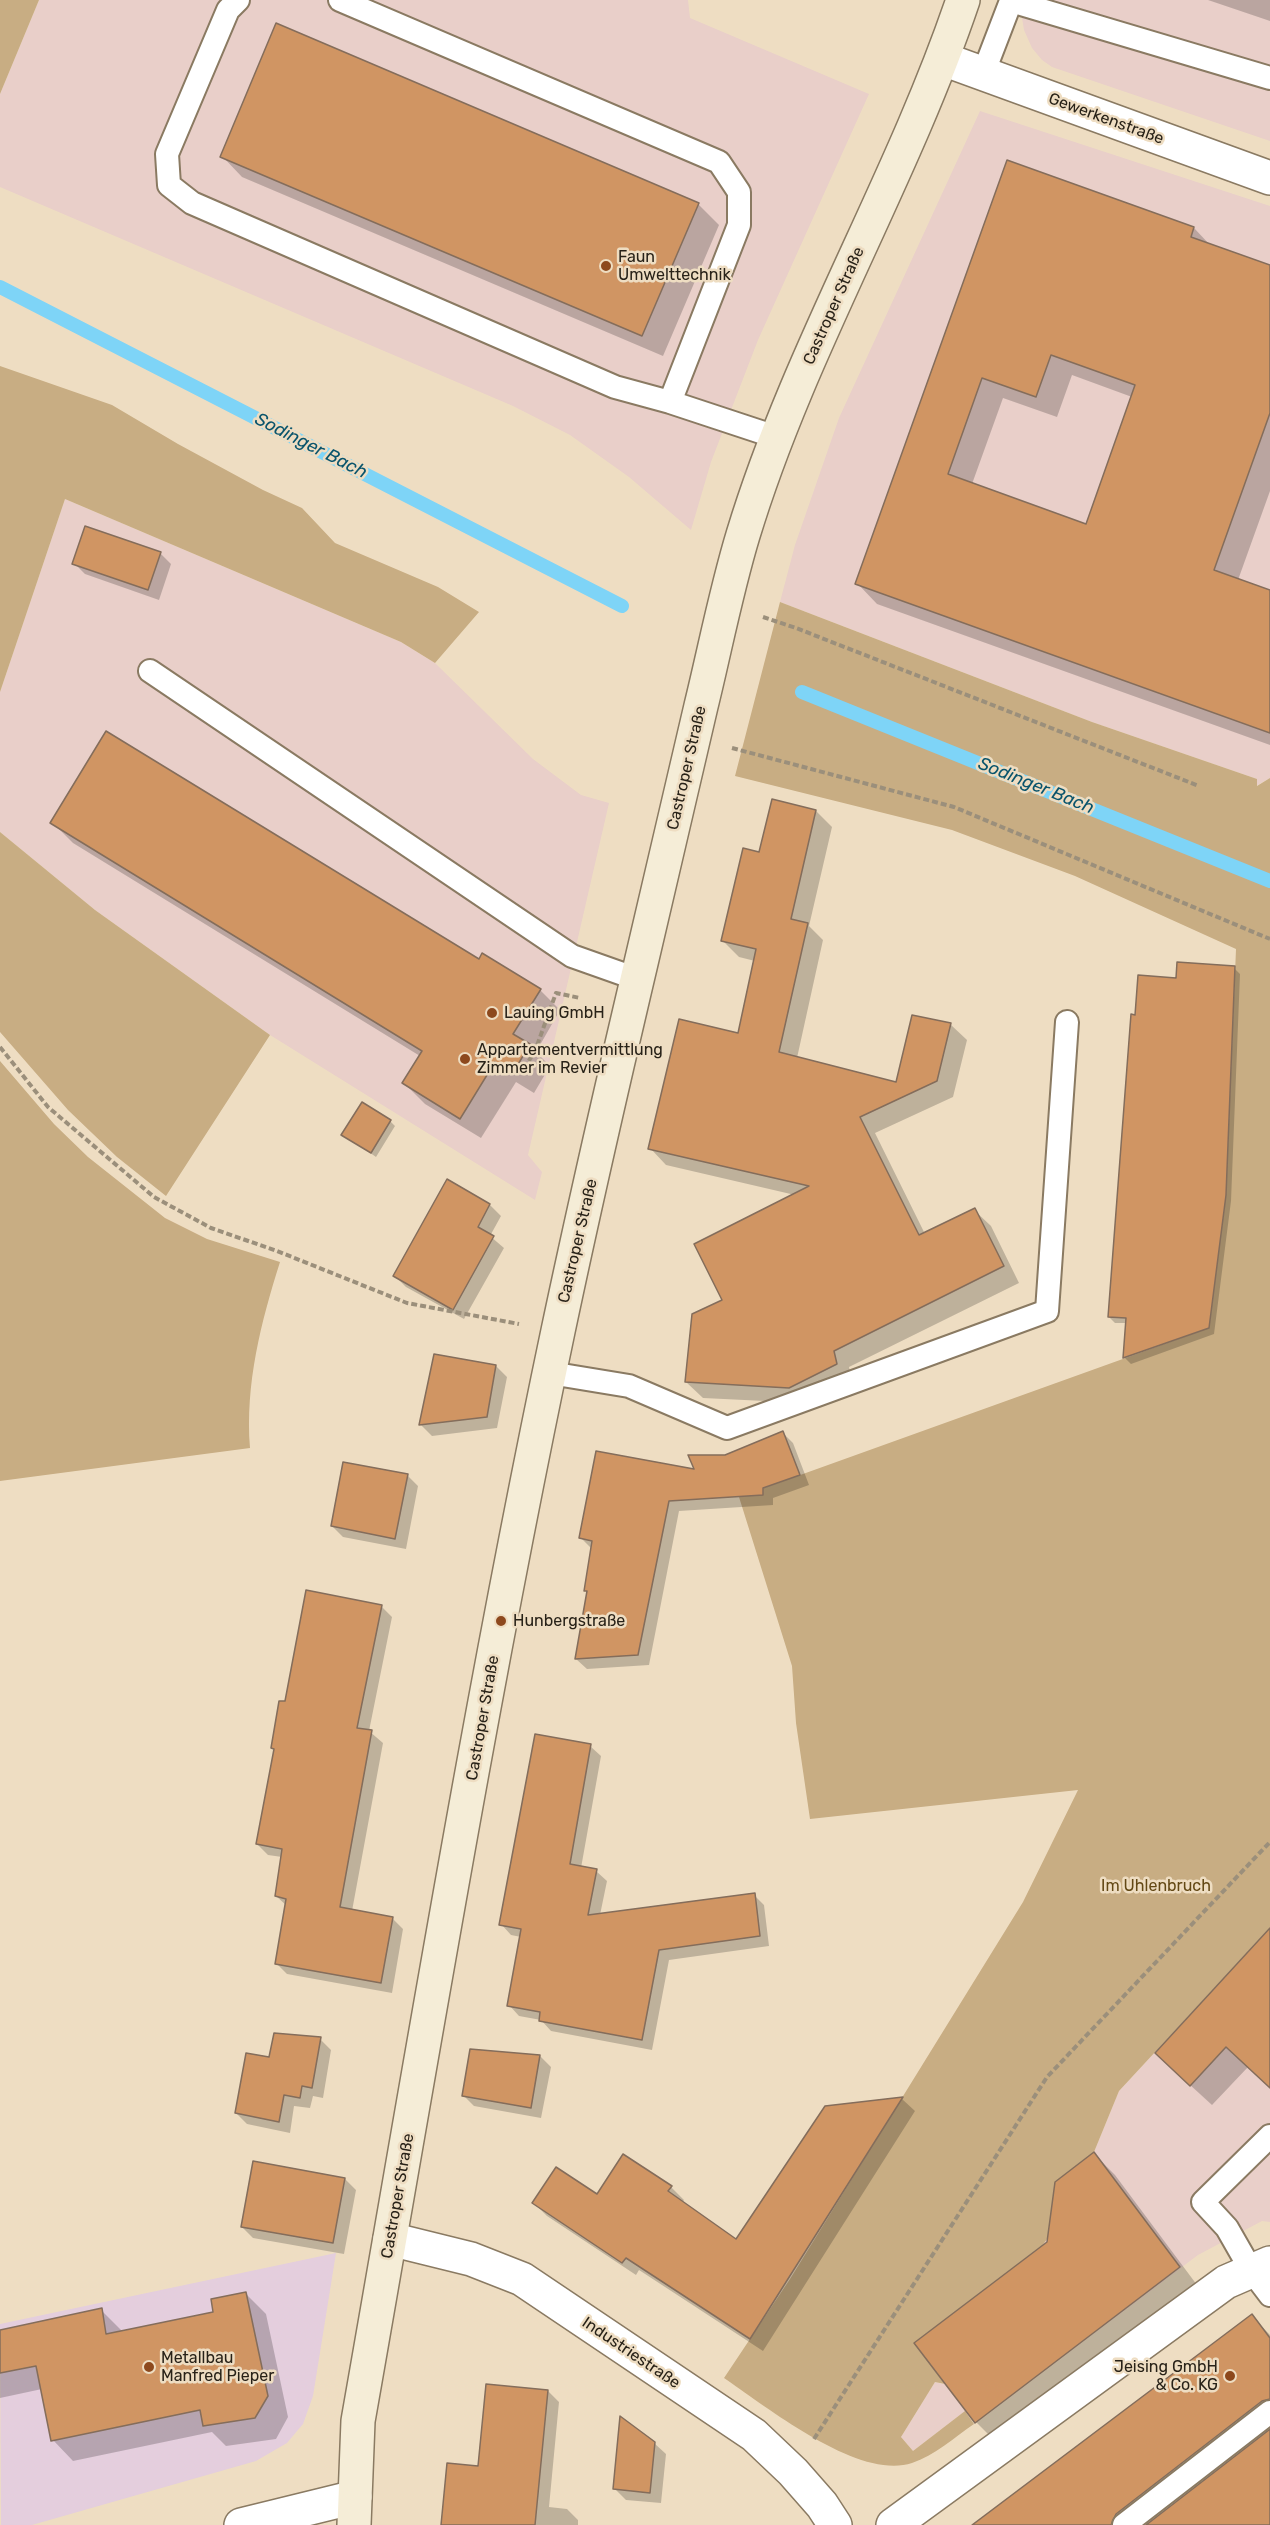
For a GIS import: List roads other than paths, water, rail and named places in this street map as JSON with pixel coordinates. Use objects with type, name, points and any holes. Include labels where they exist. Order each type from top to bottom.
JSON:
[{"type":"main road","name":"Castroper Straße","points":[[355,2511],[358,2421],[497,1644],[558,1332],[724,608],[741,541],[776,437],[815,344],[898,166],[943,59],[963,0]]},
{"type":"street","name":"Gewerkenstraße","points":[[943,59],[1270,178]]},
{"type":"street","name":"Industriestraße","points":[[390,2240],[471,2259],[522,2279],[754,2435],[793,2472],[822,2505],[835,2525]]},
{"type":"street","points":[[893,2525],[1226,2282],[1260,2266]]},
{"type":"street","points":[[241,2525],[355,2511]]},
{"type":"lane","points":[[238,0],[228,10],[167,154],[169,185],[192,203],[615,387],[670,402],[776,437]]},
{"type":"lane","points":[[340,0],[719,162],[739,192],[739,225],[670,402]]},
{"type":"lane","points":[[983,74],[1011,2],[1270,78]]},
{"type":"lane","points":[[150,671],[572,956],[634,994]]},
{"type":"lane","points":[[550,1373],[629,1386],[727,1428],[1047,1311],[1067,1022]]},
{"type":"lane","points":[[1270,2136],[1203,2202],[1260,2266],[1270,2295]]},
{"type":"lane","points":[[1124,2525],[1270,2412]]},
{"type":"waterway","name":"Sodinger Bach","points":[[0,287],[622,606]]},
{"type":"waterway","name":"Sodinger Bach","points":[[802,692],[1270,881]]},
{"type":"place","name":"Faun Umwelttechnik","points":[[606,266]]},
{"type":"place","name":"Lauing GmbH","points":[[492,1013]]},
{"type":"place","name":"Appartementvermittlung Zimmer im Revier","points":[[465,1059]]},
{"type":"place","name":"Hunbergstraße","points":[[501,1621]]},
{"type":"place","name":"Metallbau Manfred Pieper","points":[[149,2367]]},
{"type":"place","name":"Jeising GmbH & Co. KG","points":[[1230,2376]]},
{"type":"park label","name":"Im Uhlenbruch","points":[[1156,1886]]}]
